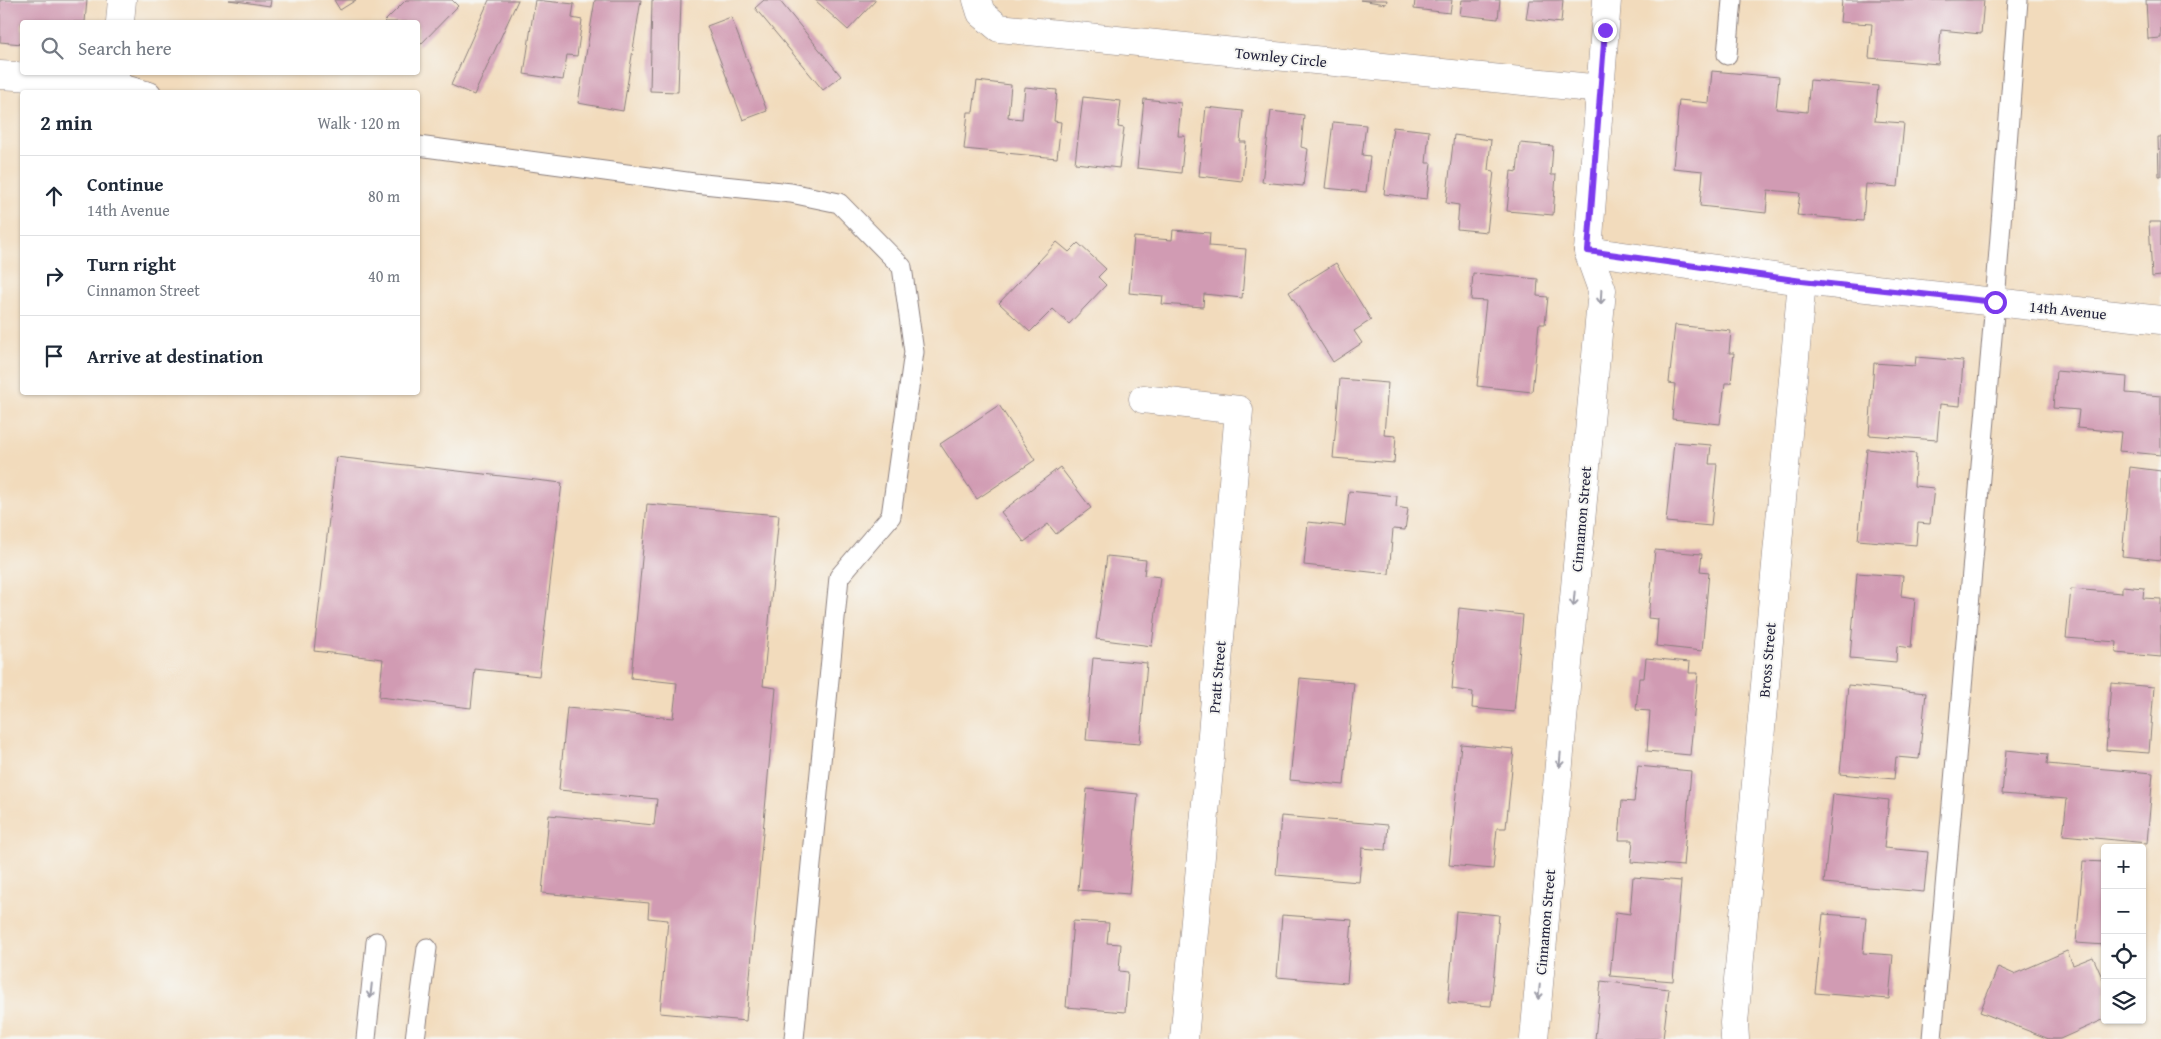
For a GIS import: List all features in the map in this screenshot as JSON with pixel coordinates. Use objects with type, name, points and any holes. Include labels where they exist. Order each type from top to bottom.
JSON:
[{"type":"street","points":[[120,20],[122,0]]},
{"type":"street","name":"Townley Circle","points":[[977,0],[981,13],[999,28],[1601,89]]},
{"type":"street","name":"Cinnamon Street","points":[[1534,1039],[1602,290],[1588,251],[1607,0]]},
{"type":"street","points":[[0,75],[115,77]]},
{"type":"street","name":"14th Avenue","points":[[1588,251],[1802,281],[2161,320]]},
{"type":"street","name":"Bross Street","points":[[1735,1039],[1734,1023],[1802,281]]},
{"type":"street","name":"Pratt Street","points":[[1143,399],[1239,410],[1184,1039]]},
{"type":"lane","points":[[1727,55],[1732,0]]},
{"type":"lane","points":[[1932,1039],[1995,302],[2018,0]]},
{"type":"lane","points":[[115,77],[146,90]]},
{"type":"lane","points":[[420,146],[694,183],[791,193],[839,203],[902,267],[914,352],[913,362],[891,516],[839,577],[794,1039]]},
{"type":"lane","points":[[366,1039],[376,942]]},
{"type":"lane","points":[[415,1039],[427,948]]},
{"type":"building","points":[[0,0],[87,0],[85,20],[20,20],[20,44],[0,42]]},
{"type":"building","points":[[229,0],[271,0],[270,6]]},
{"type":"building","points":[[334,0],[356,0],[340,10]]},
{"type":"building","points":[[406,0],[452,0],[458,6],[420,45],[420,20],[386,20]]},
{"type":"building","points":[[489,0],[518,0],[474,95],[451,85]]},
{"type":"building","points":[[535,0],[574,4],[572,18],[582,20],[577,56],[567,55],[563,80],[524,74]]},
{"type":"building","points":[[595,0],[641,0],[623,111],[578,103]]},
{"type":"building","points":[[652,0],[681,0],[678,92],[650,91]]},
{"type":"building","points":[[764,0],[779,0],[841,76],[823,90],[755,8]]},
{"type":"building","points":[[815,0],[876,0],[848,30]]},
{"type":"building","points":[[1360,0],[1387,0],[1386,4]]},
{"type":"building","points":[[1415,0],[1452,0],[1450,13],[1414,9]]},
{"type":"building","points":[[1462,0],[1500,0],[1498,19],[1460,15]]},
{"type":"building","points":[[1529,0],[1563,0],[1561,23],[1526,19]]},
{"type":"building","points":[[1842,0],[1984,0],[1981,34],[1941,30],[1938,64],[1869,58],[1872,24],[1840,22]]},
{"type":"building","points":[[2146,0],[2161,0],[2161,38],[2148,39]]},
{"type":"building","points":[[731,17],[767,111],[743,120],[707,26]]},
{"type":"building","points":[[1712,71],[1779,77],[1776,109],[1807,112],[1810,80],[1878,86],[1875,121],[1904,123],[1898,187],[1866,184],[1863,221],[1797,215],[1800,193],[1768,190],[1766,213],[1700,206],[1703,171],[1673,168],[1679,100],[1709,103]]},
{"type":"building","points":[[977,81],[1011,85],[1008,117],[1013,118],[1022,119],[1025,87],[1057,90],[1054,121],[1061,122],[1057,158],[964,149],[968,112],[973,112]]},
{"type":"building","points":[[1083,97],[1121,101],[1118,127],[1124,128],[1119,168],[1075,163]]},
{"type":"building","points":[[1144,99],[1181,103],[1178,136],[1185,136],[1181,173],[1137,168]]},
{"type":"building","points":[[1206,107],[1243,111],[1240,142],[1246,142],[1242,181],[1199,176]]},
{"type":"building","points":[[1271,111],[1304,115],[1301,147],[1308,149],[1303,186],[1262,182]]},
{"type":"building","points":[[1333,122],[1366,125],[1362,155],[1370,156],[1366,192],[1325,188]]},
{"type":"building","points":[[1393,127],[1429,131],[1426,163],[1431,163],[1427,199],[1384,194]]},
{"type":"building","points":[[1454,135],[1491,140],[1488,170],[1494,171],[1487,232],[1457,229],[1459,205],[1446,203]]},
{"type":"building","points":[[2158,137],[2161,137],[2161,176],[2159,176]]},
{"type":"building","points":[[1520,143],[1553,146],[1551,175],[1556,175],[1553,215],[1507,211],[1511,171],[1517,172]]},
{"type":"building","points":[[2149,222],[2161,222],[2161,276],[2152,277]]},
{"type":"building","points":[[1173,230],[1210,233],[1209,246],[1246,249],[1242,298],[1204,294],[1203,307],[1162,304],[1163,296],[1129,293],[1134,237],[1172,240]]},
{"type":"building","points":[[1057,242],[1069,252],[1078,243],[1106,269],[1098,277],[1106,285],[1069,324],[1053,309],[1030,332],[999,303]]},
{"type":"building","points":[[1336,263],[1371,320],[1354,331],[1362,343],[1333,362],[1289,292]]},
{"type":"building","points":[[1473,273],[1538,279],[1537,296],[1548,297],[1545,324],[1539,324],[1532,392],[1477,386],[1486,301],[1471,300]]},
{"type":"building","points":[[1675,325],[1731,331],[1729,353],[1734,353],[1731,383],[1725,383],[1720,424],[1672,419],[1675,384],[1669,383]]},
{"type":"building","points":[[1916,357],[1963,361],[1960,406],[1940,404],[1937,440],[1869,435],[1874,363],[1915,366]]},
{"type":"building","points":[[2056,371],[2127,377],[2126,393],[2161,396],[2161,455],[2119,451],[2121,432],[2077,428],[2079,410],[2053,408]]},
{"type":"building","points":[[1340,379],[1388,383],[1384,435],[1396,436],[1394,463],[1333,458]]},
{"type":"building","points":[[999,405],[1035,460],[977,499],[940,444]]},
{"type":"building","points":[[1674,442],[1711,445],[1709,464],[1717,464],[1711,526],[1666,522]]},
{"type":"building","points":[[1867,449],[1916,454],[1914,486],[1934,488],[1930,524],[1918,523],[1916,545],[1858,540]]},
{"type":"building","points":[[336,457],[562,483],[539,676],[475,669],[471,708],[379,697],[383,659],[314,651]]},
{"type":"building","points":[[1060,467],[1091,508],[1056,534],[1048,524],[1024,542],[1001,512]]},
{"type":"building","points":[[2130,467],[2161,471],[2161,560],[2122,556]]},
{"type":"building","points":[[1349,491],[1397,496],[1396,507],[1408,509],[1405,530],[1393,529],[1389,574],[1304,565],[1308,522],[1345,526]]},
{"type":"building","points":[[647,504],[779,515],[763,686],[776,688],[746,1021],[660,1013],[668,920],[648,918],[649,903],[542,893],[549,815],[654,825],[657,799],[559,790],[567,708],[673,718],[677,683],[631,678]]},
{"type":"building","points":[[1655,550],[1702,554],[1700,571],[1709,572],[1702,651],[1656,646],[1658,619],[1648,618]]},
{"type":"building","points":[[1107,556],[1146,560],[1144,575],[1160,577],[1152,646],[1096,639]]},
{"type":"building","points":[[1857,573],[1903,576],[1901,596],[1915,598],[1911,648],[1897,646],[1896,662],[1850,658]]},
{"type":"building","points":[[2122,586],[2144,588],[2143,598],[2161,599],[2161,657],[2116,653],[2117,642],[2066,638],[2071,589],[2122,593]]},
{"type":"building","points":[[1459,608],[1523,615],[1514,712],[1472,708],[1473,692],[1452,689]]},
{"type":"building","points":[[1093,658],[1147,663],[1140,744],[1086,740]]},
{"type":"building","points":[[1646,658],[1690,662],[1689,673],[1698,673],[1690,755],[1647,751],[1650,711],[1636,710],[1639,678],[1644,678]]},
{"type":"building","points":[[1300,678],[1354,683],[1344,785],[1290,780]]},
{"type":"building","points":[[2111,683],[2154,687],[2149,753],[2106,750]]},
{"type":"building","points":[[1848,685],[1926,693],[1919,759],[1896,757],[1894,779],[1840,774]]},
{"type":"building","points":[[1461,744],[1514,749],[1506,828],[1497,828],[1493,869],[1449,865]]},
{"type":"building","points":[[2006,750],[2048,754],[2047,764],[2153,773],[2147,843],[2063,835],[2067,799],[2002,794]]},
{"type":"building","points":[[1638,766],[1691,771],[1683,866],[1631,862],[1633,840],[1619,840],[1622,801],[1634,802]]},
{"type":"building","points":[[1087,789],[1138,794],[1129,894],[1078,890]]},
{"type":"building","points":[[1833,794],[1889,800],[1884,848],[1928,852],[1924,892],[1824,883]]},
{"type":"building","points":[[1281,816],[1388,825],[1386,850],[1362,848],[1359,882],[1276,875]]},
{"type":"building","points":[[2083,861],[2101,862],[2101,945],[2076,943]]},
{"type":"building","points":[[1633,877],[1681,881],[1673,981],[1610,976],[1616,912],[1630,914]]},
{"type":"building","points":[[1456,911],[1499,915],[1491,1006],[1448,1003]]},
{"type":"building","points":[[1823,914],[1866,917],[1863,953],[1893,955],[1889,999],[1815,993]]},
{"type":"building","points":[[1282,915],[1352,920],[1347,983],[1277,977]]},
{"type":"building","points":[[1073,921],[1109,923],[1107,943],[1121,944],[1119,971],[1128,972],[1125,1012],[1066,1007]]},
{"type":"building","points":[[2067,951],[2073,965],[2093,957],[2101,975],[2101,1021],[2060,1039],[2049,1039],[1980,1012],[1998,967],[2014,974]]},
{"type":"building","points":[[1601,981],[1669,989],[1663,1039],[1595,1039]]},
{"type":"route","points":[[1605,30],[1588,251],[1802,281],[1995,302]]}]
